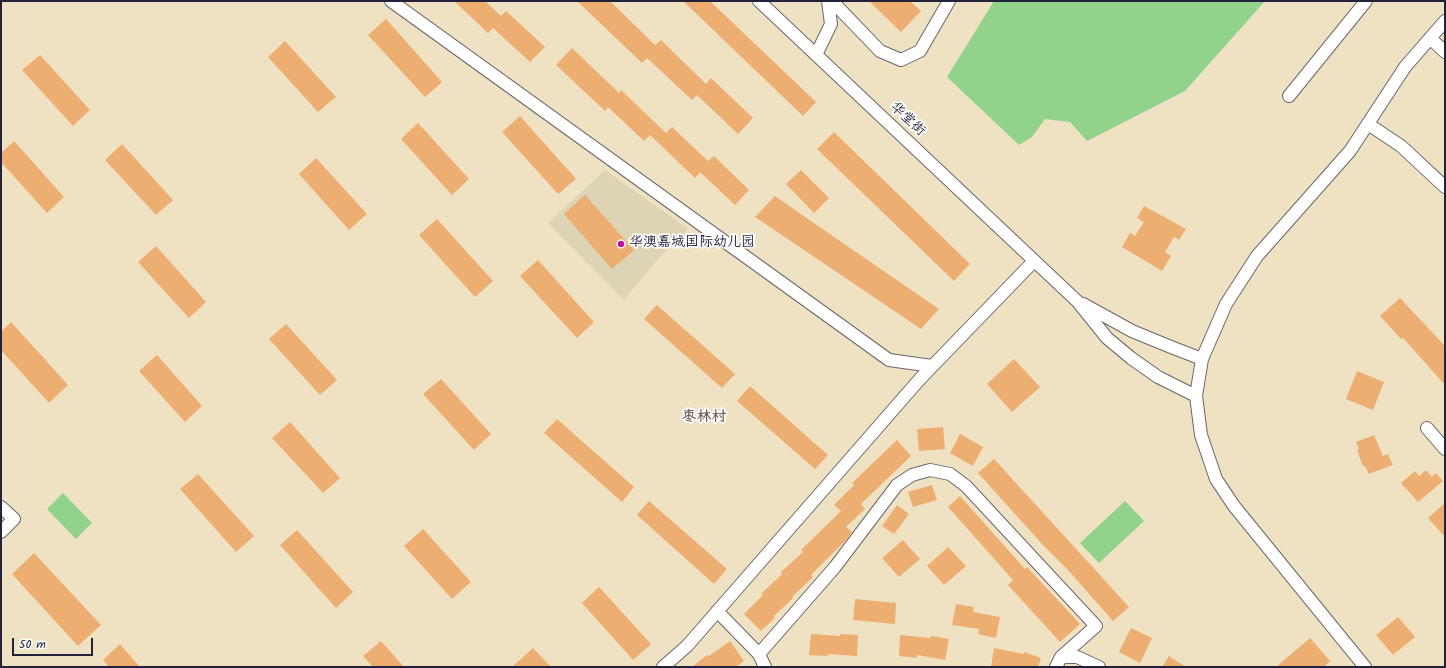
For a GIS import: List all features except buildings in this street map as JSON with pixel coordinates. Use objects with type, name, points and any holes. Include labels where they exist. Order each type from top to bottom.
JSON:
[{"type":"street","points":[[391,1],[889,360],[932,366]]},
{"type":"street","name":"华堂街","points":[[759,1],[1078,302]]},
{"type":"street","points":[[816,55],[831,24],[828,1]]},
{"type":"street","points":[[832,1],[880,50],[902,60],[920,51],[949,1]]},
{"type":"street","points":[[1289,96],[1366,1]]},
{"type":"street","points":[[1366,667],[1234,506],[1216,478],[1201,435],[1196,396],[1202,359],[1226,304],[1257,256],[1350,151],[1405,67],[1445,21]]},
{"type":"street","points":[[1430,38],[1445,52]]},
{"type":"street","points":[[1368,124],[1402,146],[1445,187]]},
{"type":"street","points":[[663,667],[687,646],[919,380],[1034,261]]},
{"type":"street","points":[[1078,302],[1132,331],[1202,359]]},
{"type":"street","points":[[1078,302],[1107,338],[1131,358],[1158,378],[1196,396]]},
{"type":"street","points":[[1427,428],[1445,449]]},
{"type":"street","points":[[759,654],[835,567],[897,485],[912,475],[930,470],[950,474],[966,486],[1096,626],[1059,662]]},
{"type":"street","points":[[1,507],[14,520],[1,532]]},
{"type":"street","points":[[717,611],[759,654],[766,667]]},
{"type":"street","points":[[1059,662],[1077,657],[1099,667]]},
{"type":"shaded area","name":"华澳嘉城国际幼儿园","points":[[605,170],[688,229],[658,259],[624,300],[548,223]]},
{"type":"green space","points":[[994,1],[1265,1],[1185,91],[1087,141],[1070,122],[1045,119],[1032,137],[1019,145],[947,77]]},
{"type":"green space","points":[[63,493],[92,523],[76,539],[47,509]]},
{"type":"green space","points":[[1125,501],[1144,521],[1099,563],[1080,543]]},
{"type":"place","name":"华澳嘉城国际幼儿园","points":[[621,244]]},
{"type":"district","name":"枣林村","points":[[704,418]]}]
